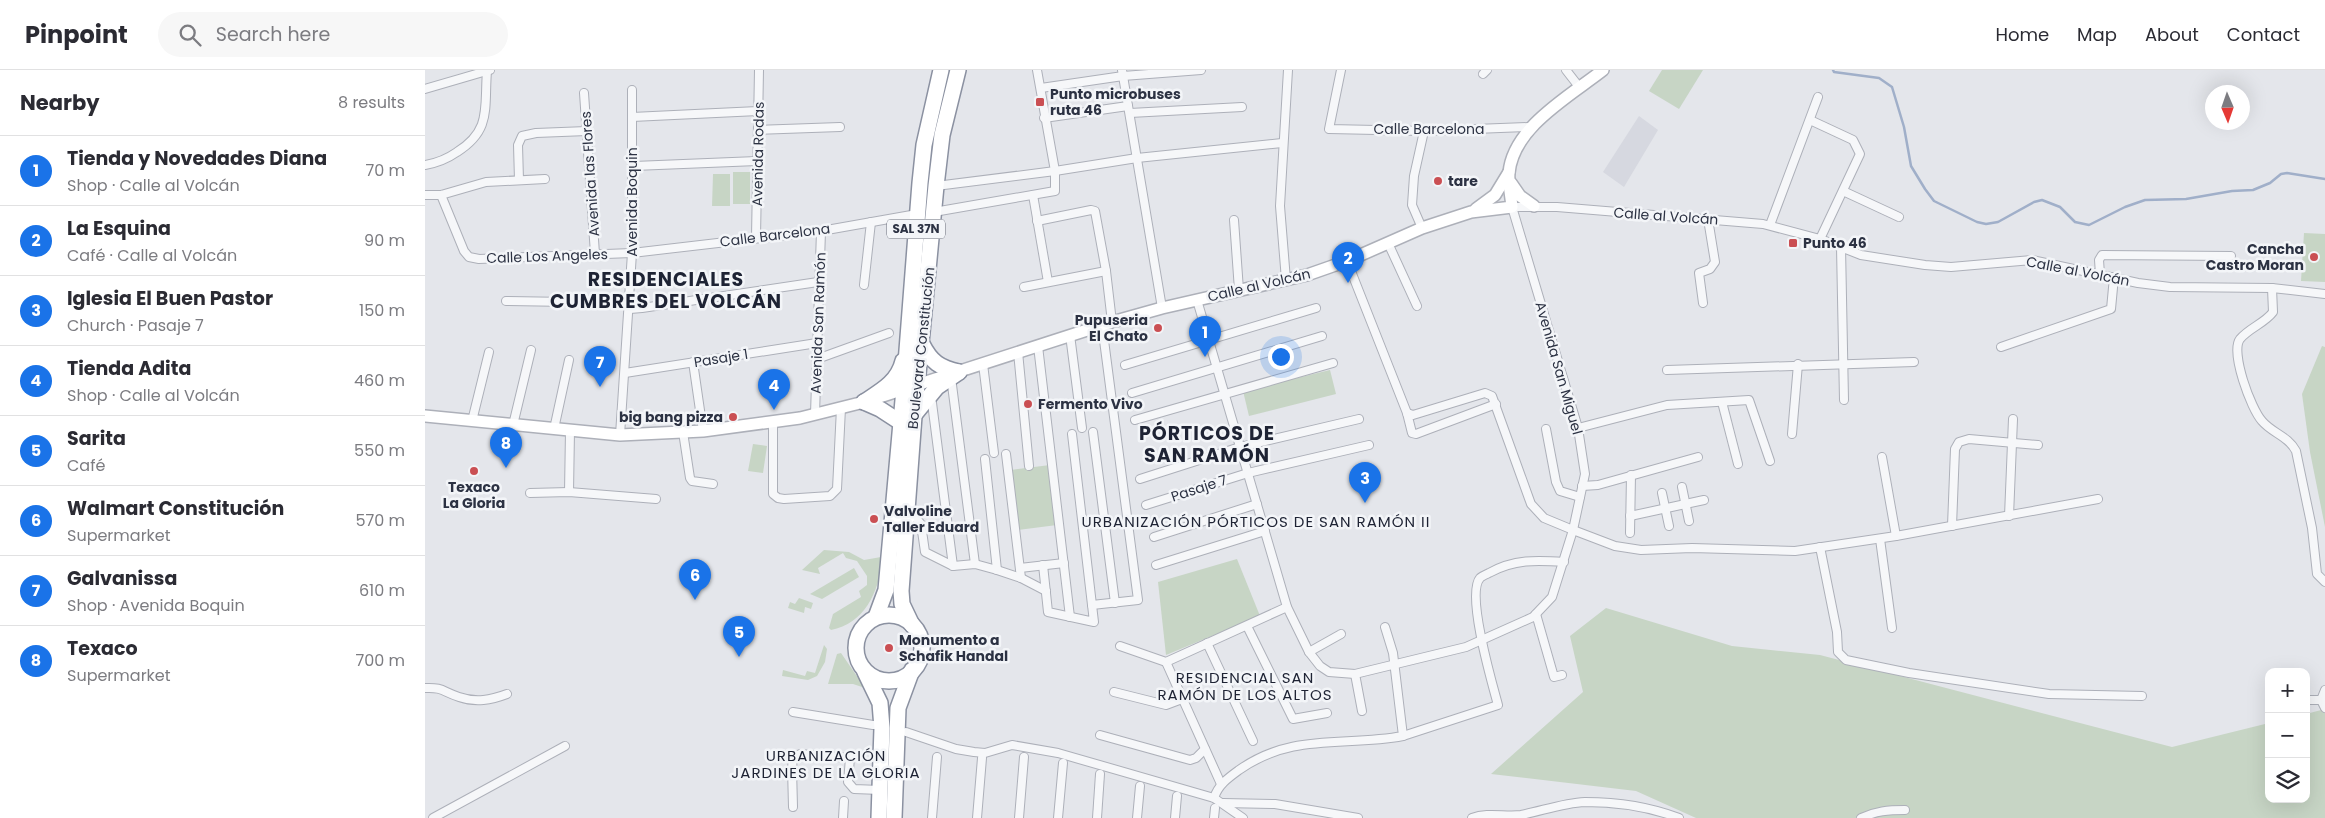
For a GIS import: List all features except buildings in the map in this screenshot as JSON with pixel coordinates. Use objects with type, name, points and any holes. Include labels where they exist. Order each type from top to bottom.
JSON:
[{"type":"highway","name":"Boulevard Constitución","points":[[876,617],[886,590],[911,387],[914,345],[917,214],[924,145],[941,70]]},
{"type":"highway","name":"Boulevard Constitución","points":[[914,345],[934,212],[942,135],[958,70]]},
{"type":"highway","points":[[914,345],[936,365],[945,369],[956,378],[937,387],[907,419],[864,402],[888,386],[897,377],[914,345]]},
{"type":"highway","name":"Boulevard Constitución","points":[[907,419],[907,508],[901,591],[902,604],[913,625]]},
{"type":"highway","points":[[876,617],[896,616],[913,625]]},
{"type":"highway","name":"SAL 37N","points":[[876,617],[865,624],[857,639],[857,656],[881,703],[879,818]]},
{"type":"highway","name":"SAL 37N","points":[[894,818],[898,708],[913,670],[919,661],[922,648],[919,634],[913,625]]},
{"type":"highway","points":[[863,668],[875,677],[889,680],[900,678],[913,670]]},
{"type":"main road","points":[[1471,212],[1492,198],[1509,176],[1518,146],[1529,128],[1603,70]]},
{"type":"main road","points":[[1509,176],[1520,196],[1534,206]]},
{"type":"main road","points":[[1509,176],[1512,207]]},
{"type":"main road","name":"Calle al Volcán","points":[[425,416],[570,431],[620,434],[703,431],[773,422],[815,414],[864,402],[911,387],[956,378],[983,364],[1107,323],[1162,308],[1286,280],[1347,261],[1422,228],[1471,212],[1512,207]]},
{"type":"street","name":"Avenida Rodas","points":[[756,237],[759,70]]},
{"type":"street","points":[[934,212],[1055,191],[1055,171],[1044,118],[1037,70]]},
{"type":"street","points":[[1041,88],[1123,73],[1201,70]]},
{"type":"street","points":[[1286,280],[1280,206],[1282,142],[1288,70]]},
{"type":"street","name":"Calle Barcelona","points":[[1341,70],[1329,129],[1424,131],[1529,128]]},
{"type":"street","points":[[1566,70],[1581,88]]},
{"type":"street","points":[[425,89],[489,71],[483,125],[478,135],[471,143],[453,155],[425,165]]},
{"type":"street","points":[[1123,73],[1162,308]]},
{"type":"street","name":"Avenida Boquin","points":[[620,434],[633,253],[632,90]]},
{"type":"street","name":"Avenida las Flores","points":[[585,93],[595,254]]},
{"type":"street","points":[[1770,225],[1818,97]]},
{"type":"street","points":[[1044,118],[1129,109],[1242,107]]},
{"type":"street","points":[[632,117],[758,111]]},
{"type":"street","points":[[1810,120],[1853,140],[1860,154],[1820,239]]},
{"type":"street","points":[[758,130],[840,128]]},
{"type":"street","points":[[519,180],[518,145],[522,136],[537,133],[587,131]]},
{"type":"street","points":[[1422,228],[1413,205],[1413,176],[1424,131]]},
{"type":"street","points":[[936,186],[1055,171],[1137,158],[1282,142]]},
{"type":"street","points":[[633,166],[757,161]]},
{"type":"street","points":[[425,195],[441,195],[486,182],[545,179]]},
{"type":"street","points":[[1843,191],[1899,217]]},
{"type":"street","points":[[1033,194],[1047,282]]},
{"type":"street","name":"Calle Los Angeles","points":[[441,195],[464,251],[469,257],[479,259],[633,253]]},
{"type":"street","name":"Calle al Volcán","points":[[1512,207],[1534,206],[1770,225],[1820,239],[1861,254],[1920,265],[1951,267],[2028,259],[2170,287],[2272,288],[2325,294]]},
{"type":"street","name":"Avenida San Miguel","points":[[1512,207],[1578,428],[1585,474],[1573,530],[1552,597],[1536,614]]},
{"type":"street","points":[[1037,221],[1091,210],[1095,211],[1106,271],[1107,323],[1138,600],[1092,605]]},
{"type":"street","name":"Calle Barcelona","points":[[633,253],[821,230],[917,214]]},
{"type":"street","points":[[1703,303],[1699,273],[1710,269],[1715,262],[1708,219]]},
{"type":"street","points":[[1233,220],[1239,290]]},
{"type":"street","points":[[865,284],[871,222]]},
{"type":"street","name":"Avenida San Ramón","points":[[815,414],[821,230]]},
{"type":"street","points":[[1388,242],[1417,306]]},
{"type":"street","points":[[1841,247],[1845,363],[1844,400]]},
{"type":"street","points":[[2100,274],[2099,260],[2103,256],[2231,256]]},
{"type":"street","points":[[1347,261],[1407,413],[1412,433],[1416,434],[1496,404]]},
{"type":"street","points":[[1025,287],[1106,271]]},
{"type":"street","points":[[2001,347],[2111,309],[2114,277]]},
{"type":"street","points":[[506,301],[642,308],[818,282]]},
{"type":"street","points":[[2272,288],[2273,312],[2241,337],[2236,351],[2254,410],[2263,423],[2289,441],[2297,451],[2312,528],[2317,574],[2325,582]]},
{"type":"street","points":[[1197,300],[1287,607],[1309,652],[1320,666],[1329,672],[1355,674],[1395,665],[1466,647],[1536,614],[1555,677],[1562,675]]},
{"type":"street","points":[[1125,365],[1317,308]]},
{"type":"street","points":[[817,359],[889,333]]},
{"type":"street","points":[[1070,335],[1082,428]]},
{"type":"street","points":[[1132,393],[1323,336]]},
{"type":"street","name":"Pasaje 1","points":[[625,373],[817,343]]},
{"type":"street","points":[[1038,346],[1070,617]]},
{"type":"street","points":[[513,425],[531,350]]},
{"type":"street","points":[[472,421],[489,352]]},
{"type":"street","points":[[1018,352],[1029,466]]},
{"type":"street","points":[[554,429],[569,360]]},
{"type":"street","points":[[693,362],[703,431]]},
{"type":"street","points":[[1667,370],[1797,364],[1914,362]]},
{"type":"street","points":[[1135,420],[1333,363]]},
{"type":"street","points":[[983,364],[994,453]]},
{"type":"street","points":[[1792,434],[1797,364]]},
{"type":"street","points":[[956,378],[975,564]]},
{"type":"street","points":[[1407,413],[1413,415],[1485,393],[1492,396],[1531,504],[1544,518],[1615,546],[1641,550],[1692,548],[1795,551],[1880,539],[2098,499]]},
{"type":"street","points":[[1578,428],[1667,405],[1749,400],[1770,461]]},
{"type":"street","points":[[1722,402],[1738,464]]},
{"type":"street","points":[[932,404],[953,566]]},
{"type":"street","points":[[773,422],[773,494],[783,499],[830,496],[837,489],[841,408]]},
{"type":"street","points":[[1140,479],[1240,448],[1359,420]]},
{"type":"street","points":[[2009,516],[2013,420]]},
{"type":"street","points":[[1546,429],[1556,482],[1560,491],[1580,497]]},
{"type":"street","points":[[569,492],[570,431]]},
{"type":"street","points":[[683,432],[690,478],[692,481],[713,484]]},
{"type":"street","points":[[1093,432],[1115,603]]},
{"type":"street","points":[[1043,565],[1048,612],[1094,622],[1072,434]]},
{"type":"street","points":[[1953,526],[1955,449],[1959,442],[1969,439],[2012,445],[2038,445]]},
{"type":"street","name":"Pasaje 7","points":[[1147,505],[1247,473],[1369,445]]},
{"type":"street","points":[[1006,454],[1021,578]]},
{"type":"street","points":[[1582,486],[1599,485],[1698,457]]},
{"type":"street","points":[[1882,457],[1896,536]]},
{"type":"street","points":[[985,459],[997,570]]},
{"type":"street","points":[[1630,533],[1631,475]]},
{"type":"street","points":[[1682,487],[1689,521]]},
{"type":"street","points":[[530,492],[569,492],[656,499]]},
{"type":"street","points":[[1662,493],[1669,526]]},
{"type":"street","points":[[1630,516],[1704,500]]},
{"type":"street","points":[[1153,537],[1257,504]]},
{"type":"street","points":[[907,508],[921,524],[925,552],[953,566],[975,564],[997,570],[1021,578],[1046,591]]},
{"type":"street","points":[[1156,564],[1265,531]]},
{"type":"street","points":[[1880,539],[1892,628]]},
{"type":"street","points":[[1820,547],[1837,632],[1838,652],[1846,660],[1909,673],[2049,694],[2142,696]]},
{"type":"street","points":[[1214,798],[1221,784],[1256,759],[1280,749],[1328,742],[1403,736],[1498,705],[1481,640],[1475,587],[1480,578],[1515,562],[1531,560],[1564,562]]},
{"type":"street","points":[[1020,568],[1064,563]]},
{"type":"street","points":[[1120,646],[1166,662],[1287,607]]},
{"type":"street","points":[[1247,626],[1293,719],[1327,713]]},
{"type":"street","points":[[1385,627],[1395,665],[1403,736]]},
{"type":"street","points":[[1309,652],[1341,634]]},
{"type":"street","points":[[1207,643],[1253,741]]},
{"type":"street","points":[[1166,662],[1221,784]]},
{"type":"street","points":[[1355,674],[1361,711]]},
{"type":"street","points":[[425,688],[436,687],[459,697],[475,700],[489,700],[507,694]]},
{"type":"street","points":[[2325,690],[2321,700],[2325,708]]},
{"type":"street","points":[[1115,692],[1166,706],[1182,699]]},
{"type":"street","points":[[2310,700],[2321,700]]},
{"type":"street","points":[[793,712],[873,725]]},
{"type":"street","points":[[906,732],[956,749],[974,752],[985,752],[1012,745],[1049,751],[1214,798],[1223,802],[1243,818]]},
{"type":"street","points":[[1100,735],[1190,760],[1196,758],[1205,749]]},
{"type":"street","points":[[433,818],[565,746]]},
{"type":"street","points":[[793,807],[791,768],[793,758],[800,754],[850,758],[848,782],[854,790],[880,790]]},
{"type":"street","points":[[932,818],[937,757]]},
{"type":"street","points":[[977,818],[982,758]]},
{"type":"street","points":[[1019,818],[1024,758]]},
{"type":"street","points":[[1058,818],[1063,762]]},
{"type":"street","points":[[1097,818],[1100,774]]},
{"type":"street","points":[[1137,818],[1140,786]]},
{"type":"street","points":[[1175,818],[1177,796]]},
{"type":"street","points":[[843,818],[845,801]]},
{"type":"street","points":[[1223,802],[1275,804],[1358,818]]},
{"type":"street","points":[[1472,818],[1520,815],[1540,809],[1584,802],[1636,806],[1679,818]]},
{"type":"street","points":[[1214,818],[1215,808]]},
{"type":"street","points":[[1861,818],[1881,811],[1905,810]]},
{"type":"shaded area","points":[[1639,116],[1658,130],[1624,187],[1603,172]]},
{"type":"green space","points":[[1662,70],[1703,70],[1679,109],[1649,91]]},
{"type":"green space","points":[[733,172],[750,172],[750,204],[733,204]]},
{"type":"green space","points":[[713,174],[730,174],[730,206],[712,206]]},
{"type":"green space","name":"Cancha Castro Moran","points":[[2304,233],[2325,234],[2325,282],[2301,281]]},
{"type":"green space","points":[[2322,346],[2325,347],[2325,527],[2310,452],[2302,394]]},
{"type":"green space","points":[[1330,370],[1336,394],[1249,416],[1243,391]]},
{"type":"green space","points":[[753,444],[767,446],[763,473],[748,471]]},
{"type":"green space","points":[[1050,465],[1057,525],[1018,530],[1011,470]]},
{"type":"green space","points":[[824,550],[849,552],[864,560],[881,557],[882,561],[877,584],[868,605],[852,621],[843,627],[831,630],[829,628],[833,614],[861,597],[859,591],[867,585],[867,576],[857,561],[846,558],[843,553],[818,568],[820,574],[802,570]]},
{"type":"green space","points":[[1237,559],[1260,616],[1166,655],[1158,582]]},
{"type":"green space","points":[[854,568],[859,577],[822,599],[810,594]]},
{"type":"green space","points":[[799,598],[813,603],[811,609],[805,607],[804,613],[788,608],[790,602],[795,604]]},
{"type":"green space","points":[[1606,608],[1732,646],[1820,655],[2172,747],[2265,724],[2265,803],[2310,803],[2310,713],[2325,709],[2325,818],[1696,818],[1636,791],[1491,774],[1583,692],[1570,636]]},
{"type":"green space","points":[[824,645],[827,649],[825,662],[817,676],[808,680],[782,676],[783,670],[805,676],[807,671],[815,673]]},
{"type":"green space","points":[[841,653],[865,688],[853,684],[828,684],[837,654]]},
{"type":"waterway","points":[[1833,70],[1834,72],[1879,78],[1892,87],[1904,127],[1911,166],[1925,189],[1934,201],[1977,222],[1986,224],[1998,222],[2034,202],[2042,200],[2060,207],[2075,222],[2089,225],[2125,207],[2145,200],[2186,199],[2232,191],[2253,190],[2270,183],[2281,174],[2287,173],[2325,179]]},
{"type":"place","name":"Punto microbuses ruta 46","points":[[1040,102]]},
{"type":"place","name":"tare","points":[[1438,181]]},
{"type":"place","name":"Punto 46","points":[[1793,243]]},
{"type":"place","name":"Cancha Castro Moran","points":[[2314,257]]},
{"type":"place","name":"La Esquina","points":[[1348,283]]},
{"type":"place","name":"Pupuseria El Chato","points":[[1158,328]]},
{"type":"place","name":"Tienda y Novedades Diana","points":[[1205,357]]},
{"type":"place","name":"Galvanissa","points":[[600,387]]},
{"type":"place","name":"Fermento Vivo","points":[[1028,404]]},
{"type":"place","name":"Tienda Adita","points":[[774,410]]},
{"type":"place","name":"big bang pizza","points":[[733,417]]},
{"type":"place","name":"Texaco","points":[[506,468]]},
{"type":"place","name":"Texaco La Gloria","points":[[474,471]]},
{"type":"place","name":"Iglesia El Buen Pastor","points":[[1365,503]]},
{"type":"place","name":"Valvoline Taller Eduard","points":[[874,519]]},
{"type":"place","name":"Walmart Constitución","points":[[695,600]]},
{"type":"place","name":"Monumento a Schafik Handal","points":[[889,648]]},
{"type":"place","name":"Sarita","points":[[739,657]]},
{"type":"district","name":"RESIDENCIALES CUMBRES DEL VOLCÁN","points":[[666,290]]},
{"type":"district","name":"PÓRTICOS DE SAN RAMÓN","points":[[1207,444]]},
{"type":"district","name":"URBANIZACIÓN PÓRTICOS DE SAN RAMÓN II","points":[[1256,522]]},
{"type":"district","name":"RESIDENCIAL SAN RAMÓN DE LOS ALTOS","points":[[1245,686]]},
{"type":"district","name":"URBANIZACIÓN JARDINES DE LA GLORIA","points":[[826,764]]}]
